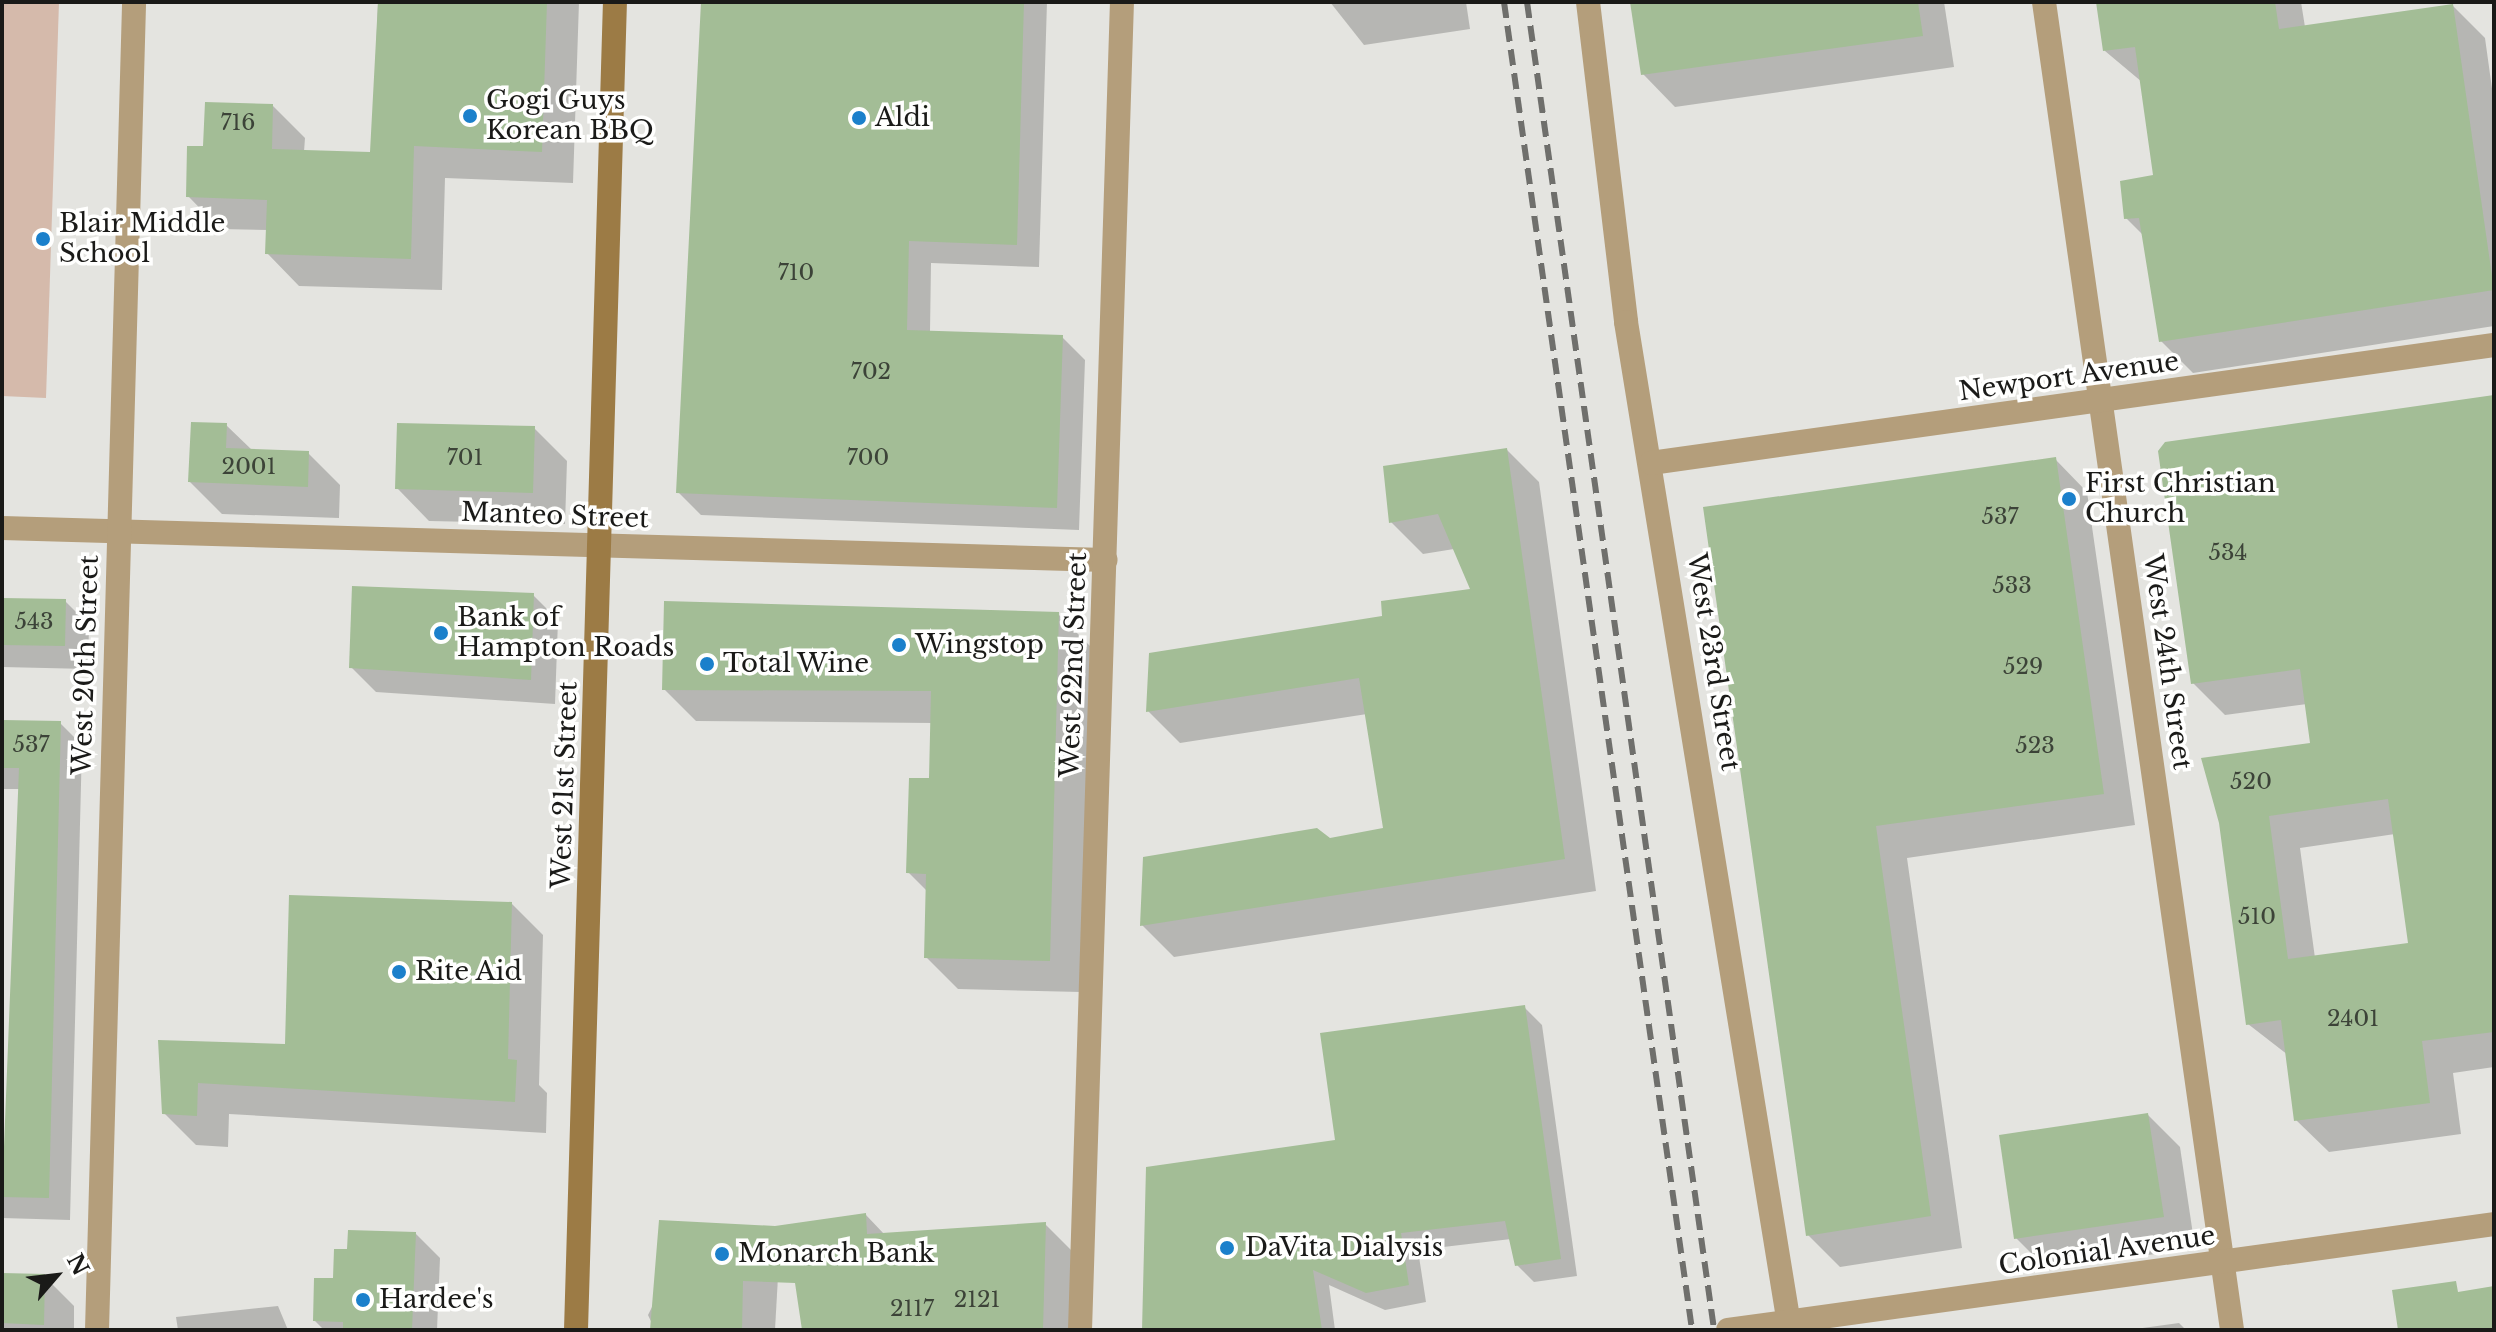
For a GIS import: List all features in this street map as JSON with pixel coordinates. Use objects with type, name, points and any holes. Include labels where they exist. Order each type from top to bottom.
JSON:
[{"type":"main road","name":"West 21st Street","points":[[576,1330],[615,2]]},
{"type":"street","name":"West 20th Street","points":[[97,1330],[134,2]]},
{"type":"street","name":"West 22nd Street","points":[[1080,1330],[1122,2]]},
{"type":"street","name":"West 23rd Street","points":[[1588,2],[1602,143],[1790,1325]]},
{"type":"street","name":"West 24th Street","points":[[2044,2],[2232,1330]]},
{"type":"street","name":"Newport Avenue","points":[[1651,463],[2494,345]]},
{"type":"street","name":"Manteo Street","points":[[2,528],[1106,560]]},
{"type":"street","name":"Colonial Avenue","points":[[1728,1330],[1790,1325],[2494,1224]]},
{"type":"shaded area","points":[[2,2],[59,2],[46,398],[2,396]]},
{"type":"building","points":[[378,2],[547,2],[542,152],[414,146],[411,259],[265,254],[267,200],[186,197],[187,146],[203,146],[205,102],[273,104],[272,149],[370,152]]},
{"type":"building","points":[[701,2],[1024,2],[1017,245],[909,241],[907,330],[1063,335],[1057,508],[676,493]]},
{"type":"building","points":[[1630,2],[1918,2],[1923,36],[1641,75]]},
{"type":"building","points":[[2096,2],[2275,2],[2279,29],[2453,4],[2494,290],[2159,342],[2139,218],[2124,219],[2120,181],[2153,175],[2135,47],[2103,51]]},
{"type":"building","points":[[2494,395],[2494,1032],[2422,1041],[2430,1103],[2294,1121],[2281,1020],[2246,1025],[2219,823],[2201,758],[2310,743],[2300,669],[2191,684],[2158,451],[2165,442]],"holes":[[[2388,799],[2408,943],[2288,959],[2269,816]]]},
{"type":"building","points":[[191,422],[227,423],[226,448],[309,451],[308,487],[188,482]]},
{"type":"building","points":[[397,423],[535,426],[533,493],[395,489]]},
{"type":"building","points":[[1507,448],[1565,859],[1140,926],[1143,857],[1317,828],[1330,838],[1383,828],[1359,678],[1146,712],[1149,653],[1382,616],[1381,601],[1470,589],[1438,514],[1389,523],[1383,466]]},
{"type":"building","points":[[2056,457],[2104,794],[1876,826],[1931,1216],[1806,1236],[1703,507]]},
{"type":"building","name":"Bank of Hampton Roads","points":[[352,586],[534,593],[531,680],[349,668]]},
{"type":"building","points":[[2,598],[66,599],[65,646],[2,645]]},
{"type":"building","points":[[664,601],[1059,612],[1050,961],[924,958],[926,874],[906,873],[909,778],[929,778],[931,691],[662,690]]},
{"type":"building","points":[[2,720],[61,721],[49,1198],[2,1197],[19,768],[2,768]]},
{"type":"building","name":"Rite Aid","points":[[289,895],[512,902],[508,1059],[517,1060],[515,1102],[198,1083],[197,1116],[162,1114],[158,1040],[285,1044]]},
{"type":"building","points":[[1525,1005],[1561,1259],[1515,1266],[1505,1221],[1401,1233],[1409,1285],[1366,1293],[1313,1270],[1322,1330],[1142,1330],[1146,1167],[1335,1140],[1320,1033]]},
{"type":"building","points":[[2148,1113],[2164,1217],[2014,1239],[1999,1135]]},
{"type":"building","points":[[866,1213],[867,1234],[1046,1222],[1043,1330],[802,1330],[795,1283],[743,1281],[742,1330],[650,1330],[659,1220],[775,1226]]},
{"type":"building","name":"Hardee's","points":[[348,1230],[416,1232],[412,1330],[343,1330],[343,1322],[313,1321],[314,1278],[333,1278],[334,1249],[347,1249]]},
{"type":"building","points":[[2,1273],[45,1274],[44,1325],[2,1323]]},
{"type":"building","points":[[2456,1281],[2458,1292],[2494,1286],[2494,1330],[2398,1330],[2392,1290]]},
{"type":"railway","points":[[1504,2],[1692,1330]]},
{"type":"railway","points":[[1527,2],[1714,1330]]},
{"type":"place","name":"Gogi Guys Korean BBQ","points":[[470,116]]},
{"type":"place","name":"Aldi","points":[[859,118]]},
{"type":"place","name":"Blair Middle School","points":[[43,239]]},
{"type":"place","name":"First Christian Church","points":[[2069,499]]},
{"type":"place","name":"Bank of Hampton Roads","points":[[441,633]]},
{"type":"place","name":"Wingstop","points":[[899,645]]},
{"type":"place","name":"Total Wine","points":[[707,664]]},
{"type":"place","name":"Rite Aid","points":[[399,972]]},
{"type":"place","name":"DaVita Dialysis","points":[[1227,1248]]},
{"type":"place","name":"Monarch Bank","points":[[722,1254]]},
{"type":"place","name":"Hardee's","points":[[363,1300]]}]
